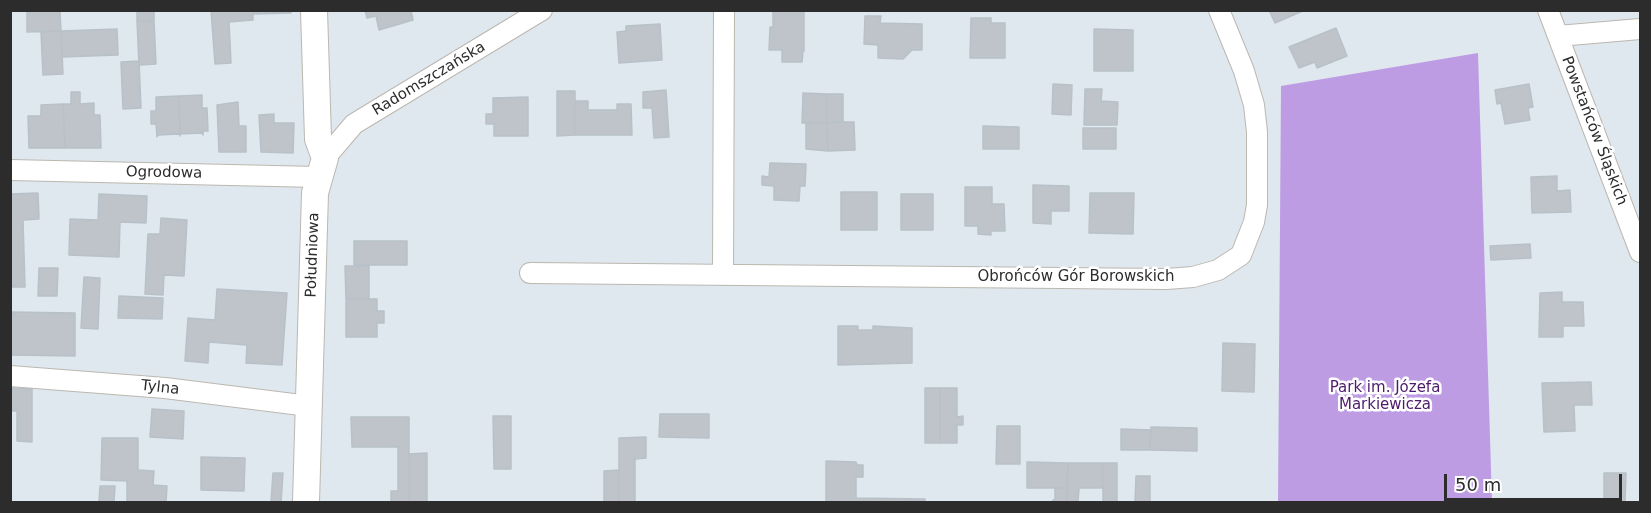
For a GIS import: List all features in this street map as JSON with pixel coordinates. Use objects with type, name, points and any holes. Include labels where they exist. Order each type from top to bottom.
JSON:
[{"type":"street","name":"Południowa","points":[[306,502],[315,193],[322,167],[318,139],[314,10]]},
{"type":"street","name":"Radomszczańska","points":[[322,167],[354,124],[542,10]]},
{"type":"street","points":[[723,275],[724,10]]},
{"type":"street","name":"Obrońców Gór Borowskich","points":[[530,273],[1166,279],[1194,277],[1218,270],[1241,255],[1254,222],[1257,205],[1257,142],[1254,105],[1244,71],[1219,10]]},
{"type":"street","name":"Powstańców Śląskich","points":[[1548,10],[1641,252]]},
{"type":"street","points":[[1558,36],[1641,29]]},
{"type":"street","name":"Ogrodowa","points":[[10,170],[322,167]]},
{"type":"street","name":"Tylna","points":[[10,376],[165,388],[309,406]]},
{"type":"green space","name":"Park im. Józefa Markiewicza","points":[[1478,53],[1492,502],[1278,502],[1281,86]]},
{"type":"building","points":[[137,10],[154,10],[154,21],[137,21]]},
{"type":"building","points":[[211,10],[253,10],[253,20],[229,22],[231,63],[215,64]]},
{"type":"building","points":[[253,10],[291,10],[291,13],[253,14]]},
{"type":"building","points":[[365,10],[411,10],[413,20],[379,30],[376,16],[367,18]]},
{"type":"building","points":[[1269,10],[1305,10],[1275,23]]},
{"type":"building","points":[[27,11],[60,11],[61,31],[27,32]]},
{"type":"building","points":[[773,11],[804,11],[802,62],[782,62],[782,50],[769,50]]},
{"type":"building","points":[[865,16],[881,16],[880,23],[922,24],[922,50],[912,50],[903,59],[878,58],[878,45],[864,44]]},
{"type":"building","points":[[971,18],[991,18],[991,23],[1005,23],[1005,58],[970,58]]},
{"type":"building","points":[[137,21],[154,21],[156,64],[139,65]]},
{"type":"building","points":[[660,24],[662,60],[619,63],[617,32],[626,31],[626,26]]},
{"type":"building","points":[[1336,28],[1347,56],[1317,68],[1315,62],[1299,68],[1289,47]]},
{"type":"building","points":[[117,29],[118,55],[62,57],[61,31]]},
{"type":"building","points":[[1094,29],[1133,30],[1133,71],[1094,71]]},
{"type":"building","points":[[61,31],[63,74],[43,75],[41,32]]},
{"type":"building","points":[[139,61],[141,108],[123,109],[121,62]]},
{"type":"building","points":[[1053,84],[1072,85],[1071,115],[1052,114]]},
{"type":"building","points":[[1529,84],[1533,107],[1528,108],[1530,120],[1505,124],[1501,103],[1497,104],[1495,90]]},
{"type":"building","points":[[1085,89],[1102,89],[1101,101],[1118,102],[1117,125],[1084,125]]},
{"type":"building","points":[[666,90],[669,137],[654,138],[652,108],[643,108],[643,92]]},
{"type":"building","points":[[557,91],[575,91],[575,135],[557,136]]},
{"type":"building","points":[[71,92],[80,92],[80,104],[94,103],[94,115],[100,115],[101,148],[65,148],[63,104],[71,104]]},
{"type":"building","points":[[803,93],[827,94],[827,123],[802,123]]},
{"type":"building","points":[[827,94],[843,94],[843,122],[827,123]]},
{"type":"building","points":[[202,95],[202,108],[207,108],[208,131],[203,131],[203,135],[202,133],[180,134],[180,136],[179,96]]},
{"type":"building","points":[[179,96],[180,136],[179,134],[158,135],[157,137],[156,124],[151,124],[151,111],[156,111],[156,97]]},
{"type":"building","points":[[528,97],[528,136],[494,136],[494,124],[486,124],[486,114],[493,114],[493,98]]},
{"type":"building","points":[[575,101],[588,101],[588,110],[617,110],[617,104],[631,104],[632,135],[575,135]]},
{"type":"building","points":[[238,102],[239,126],[246,126],[246,152],[219,152],[217,105]]},
{"type":"building","points":[[63,104],[65,148],[29,148],[28,116],[41,116],[41,105]]},
{"type":"building","points":[[274,114],[274,123],[294,123],[293,153],[261,152],[259,115]]},
{"type":"building","points":[[854,122],[855,150],[828,151],[827,123]]},
{"type":"building","points":[[806,123],[827,123],[828,151],[806,149]]},
{"type":"building","points":[[983,126],[1019,127],[1019,149],[983,149]]},
{"type":"building","points":[[1083,128],[1116,128],[1116,149],[1083,149]]},
{"type":"building","points":[[770,163],[806,164],[805,186],[800,186],[799,201],[774,200],[774,186],[762,185],[762,176],[769,177]]},
{"type":"building","points":[[1557,176],[1557,191],[1570,190],[1571,212],[1532,213],[1531,177]]},
{"type":"building","points":[[1033,185],[1069,186],[1069,211],[1051,211],[1051,224],[1033,223]]},
{"type":"building","points":[[965,187],[992,187],[992,204],[1004,204],[1005,231],[991,231],[991,235],[978,234],[978,226],[965,226]]},
{"type":"building","points":[[841,192],[877,192],[877,230],[841,230]]},
{"type":"building","points":[[38,193],[39,219],[23,220],[25,287],[10,287],[10,194]]},
{"type":"building","points":[[1090,193],[1134,193],[1133,234],[1089,233]]},
{"type":"building","points":[[99,194],[147,196],[146,223],[120,222],[119,257],[69,255],[70,219],[98,220]]},
{"type":"building","points":[[901,194],[933,194],[933,230],[901,230]]},
{"type":"building","points":[[161,218],[187,220],[184,276],[164,275],[163,295],[145,294],[148,234],[160,234]]},
{"type":"building","points":[[354,241],[407,241],[407,265],[354,265]]},
{"type":"building","points":[[1530,244],[1531,258],[1491,260],[1490,246]]},
{"type":"building","points":[[345,266],[369,266],[369,299],[346,299]]},
{"type":"building","points":[[39,268],[58,268],[57,296],[38,296]]},
{"type":"building","points":[[84,277],[100,278],[98,329],[81,328]]},
{"type":"building","points":[[217,289],[287,293],[282,365],[246,363],[247,345],[209,342],[208,363],[185,361],[188,318],[215,320]]},
{"type":"building","points":[[1562,292],[1562,302],[1583,302],[1584,326],[1563,326],[1563,337],[1539,337],[1540,293]]},
{"type":"building","points":[[119,296],[163,298],[162,319],[118,318]]},
{"type":"building","points":[[346,299],[377,299],[377,311],[384,311],[384,323],[377,323],[377,337],[346,337]]},
{"type":"building","points":[[11,312],[75,313],[75,356],[11,355]]},
{"type":"building","points":[[838,326],[858,326],[858,330],[873,330],[873,326],[912,328],[912,363],[838,365]]},
{"type":"building","points":[[1223,343],[1255,344],[1254,392],[1222,391]]},
{"type":"building","points":[[1591,382],[1592,405],[1574,405],[1575,431],[1544,432],[1542,383]]},
{"type":"building","points":[[10,388],[32,389],[32,442],[17,441],[17,411],[10,411]]},
{"type":"building","points":[[925,388],[940,388],[940,443],[925,443]]},
{"type":"building","points":[[940,388],[957,388],[957,417],[963,416],[963,425],[957,425],[957,443],[940,443]]},
{"type":"building","points":[[152,409],[184,411],[183,439],[150,437]]},
{"type":"building","points":[[660,414],[709,414],[709,438],[659,437]]},
{"type":"building","points":[[493,416],[511,416],[511,469],[494,469]]},
{"type":"building","points":[[351,417],[409,417],[409,502],[391,502],[391,491],[398,491],[398,447],[352,447]]},
{"type":"building","points":[[997,426],[1020,426],[1020,464],[996,464]]},
{"type":"building","points":[[1151,427],[1197,428],[1197,451],[1150,450]]},
{"type":"building","points":[[1121,429],[1151,430],[1150,450],[1121,450]]},
{"type":"building","points":[[646,437],[646,458],[635,459],[635,502],[619,502],[619,438]]},
{"type":"building","points":[[102,438],[138,438],[138,470],[154,471],[153,485],[167,486],[166,502],[127,502],[127,481],[101,480]]},
{"type":"building","points":[[427,453],[427,502],[409,502],[409,454]]},
{"type":"building","points":[[201,457],[245,458],[244,491],[201,490]]},
{"type":"building","points":[[826,461],[856,462],[857,465],[863,465],[863,477],[856,477],[856,498],[925,499],[925,502],[826,502]]},
{"type":"building","points":[[1027,462],[1068,463],[1067,488],[1027,488]]},
{"type":"building","points":[[1068,463],[1103,463],[1103,488],[1079,488],[1078,502],[1067,502]]},
{"type":"building","points":[[1103,463],[1117,463],[1117,502],[1103,502]]},
{"type":"building","points":[[619,470],[619,502],[604,502],[604,471]]},
{"type":"building","points":[[273,473],[283,473],[281,502],[271,502]]},
{"type":"building","points":[[1604,473],[1626,473],[1625,502],[1604,502]]},
{"type":"building","points":[[1136,476],[1150,476],[1150,502],[1135,502]]},
{"type":"building","points":[[100,486],[115,486],[114,502],[99,502]]},
{"type":"building","points":[[1055,488],[1067,488],[1067,502],[1053,502]]}]
